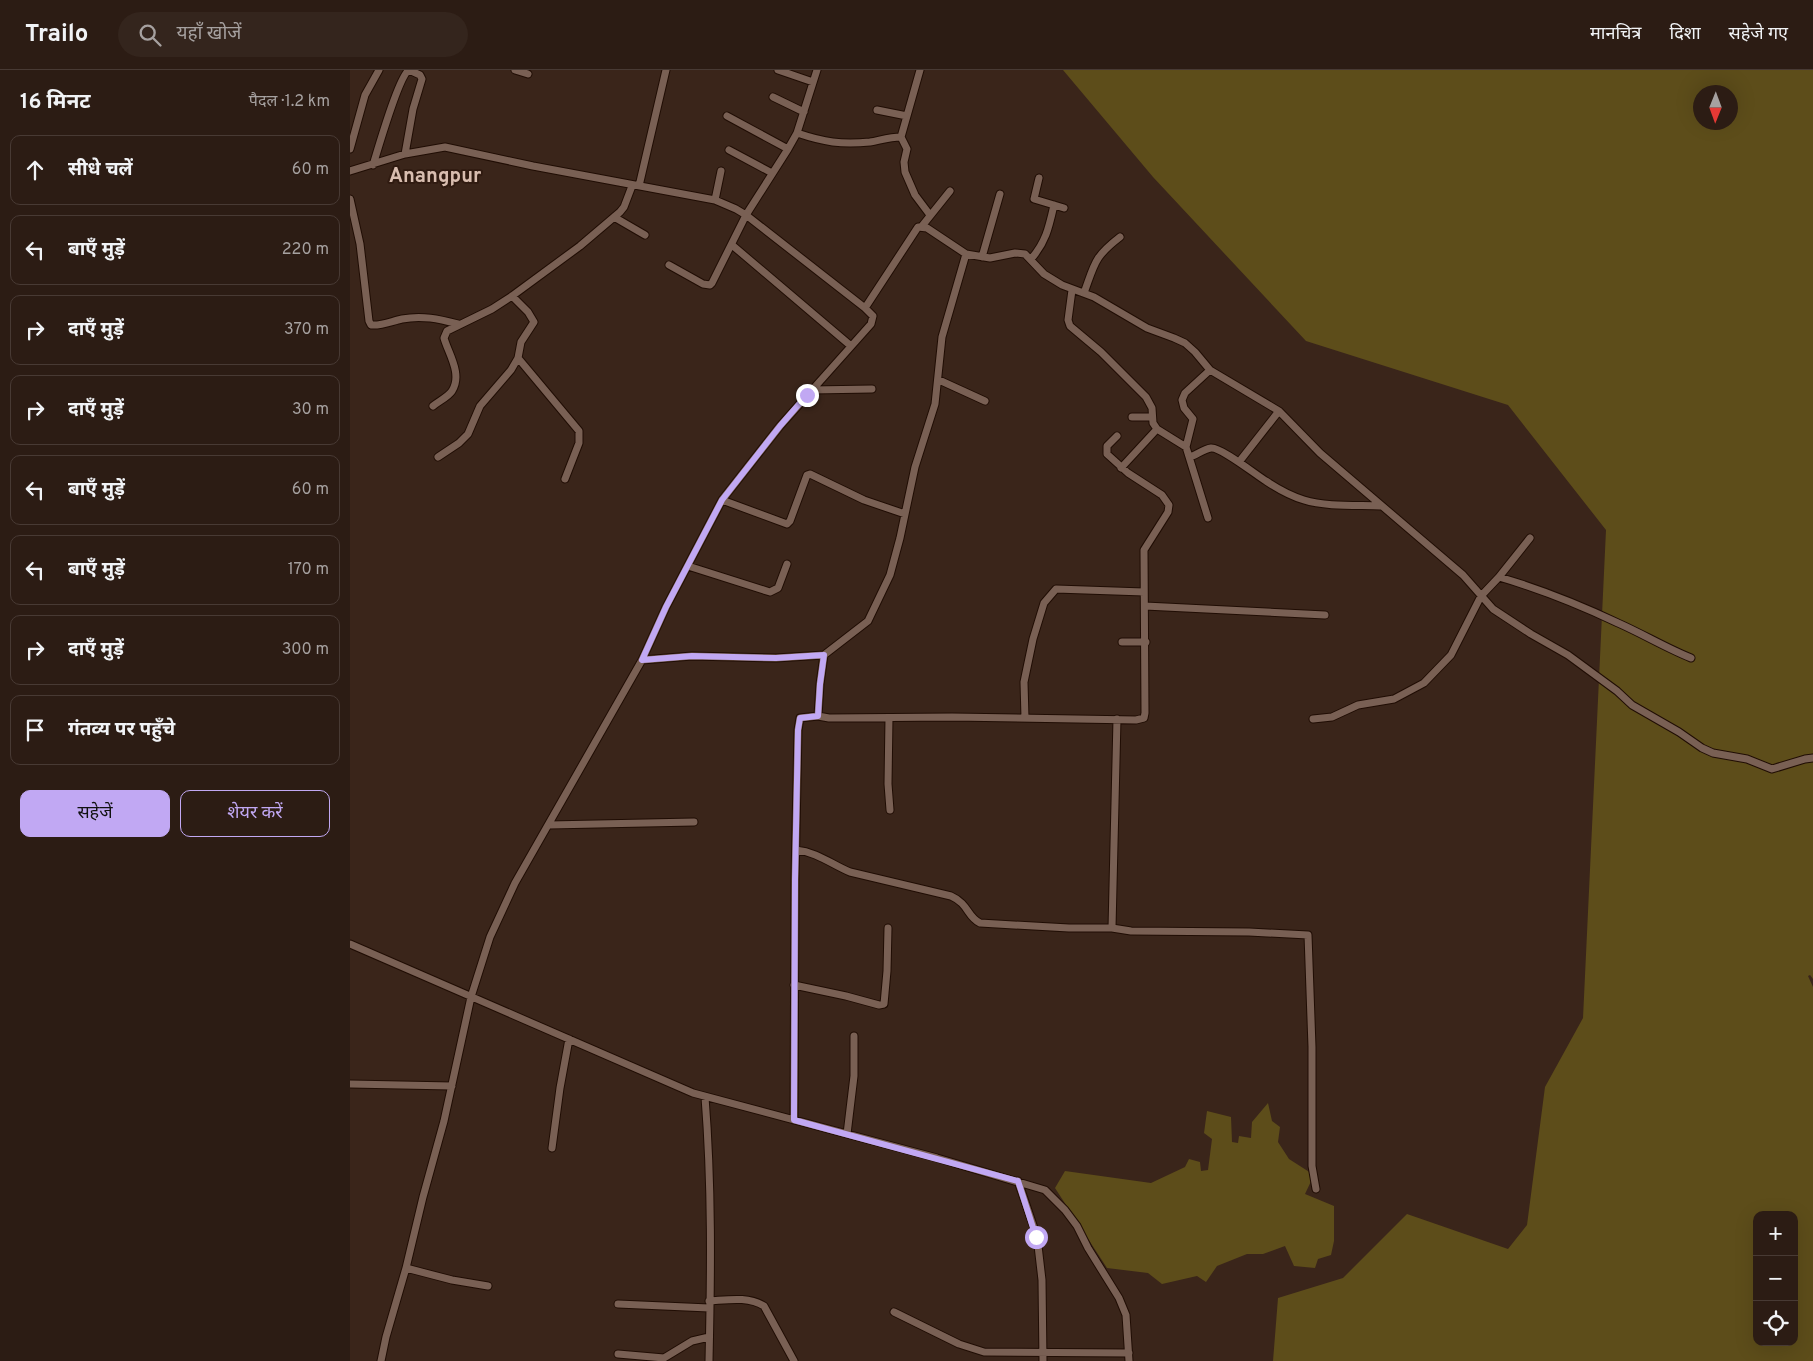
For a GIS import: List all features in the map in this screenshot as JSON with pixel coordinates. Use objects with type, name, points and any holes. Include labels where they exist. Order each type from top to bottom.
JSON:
[{"type":"street","points":[[350,149],[365,95],[379,70]]},
{"type":"street","points":[[373,165],[398,90],[405,74],[409,70],[420,75],[422,79],[413,109],[405,154]]},
{"type":"street","points":[[515,70],[528,74]]},
{"type":"street","points":[[433,406],[451,393],[454,386],[455,373],[453,362],[444,338],[447,331],[492,309],[512,296],[580,246],[624,207],[635,186],[666,70]]},
{"type":"street","points":[[778,70],[813,82]]},
{"type":"street","points":[[669,265],[698,282],[710,285],[746,215],[797,133],[817,70]]},
{"type":"street","points":[[920,70],[901,137],[907,149],[904,162],[905,172],[915,194],[930,215]]},
{"type":"street","points":[[774,97],[804,112]]},
{"type":"street","points":[[877,110],[907,116]]},
{"type":"street","points":[[727,116],[788,149]]},
{"type":"street","points":[[797,133],[825,142],[835,143],[869,142],[901,137]]},
{"type":"street","points":[[350,172],[405,154],[438,147],[454,148],[502,160],[715,200],[736,208],[746,215],[865,308],[871,313],[873,319],[866,330],[780,426],[722,500],[666,607],[642,660],[614,706],[501,911],[471,997],[444,1121],[386,1337],[382,1361]]},
{"type":"street","points":[[729,150],[772,173]]},
{"type":"street","points":[[715,200],[721,172]]},
{"type":"street","points":[[1039,178],[1034,198],[1064,208]]},
{"type":"street","points":[[865,308],[915,229],[922,226],[950,191]]},
{"type":"street","points":[[982,257],[1000,194]]},
{"type":"street","points":[[350,199],[360,244],[371,325],[422,317],[458,324]]},
{"type":"street","points":[[1031,259],[1041,247],[1045,238],[1054,205]]},
{"type":"street","points":[[614,217],[645,235]]},
{"type":"street","points":[[922,226],[966,254],[982,257],[1025,254],[1044,274],[1072,290],[1100,300],[1147,328],[1174,338],[1184,344],[1195,352],[1210,370],[1279,411],[1320,453],[1463,575],[1493,608],[1568,656],[1617,691],[1632,705],[1679,732],[1702,748],[1722,755],[1747,759],[1772,768],[1813,758]]},
{"type":"street","points":[[1084,293],[1094,263],[1103,251],[1120,237]]},
{"type":"street","points":[[732,245],[851,346]]},
{"type":"street","points":[[642,660],[692,656],[776,658],[824,655],[868,621],[890,575],[915,466],[936,404],[942,338],[966,254]]},
{"type":"street","points":[[1072,290],[1068,320],[1070,326],[1101,352],[1141,391],[1150,402],[1153,423],[1157,429],[1186,447]]},
{"type":"street","points":[[438,457],[464,439],[472,428],[480,406],[511,370],[518,358],[521,342],[534,322],[528,312],[512,296]]},
{"type":"street","points":[[518,358],[579,431],[579,443],[565,479]]},
{"type":"street","points":[[1208,518],[1186,447],[1193,419],[1184,408],[1182,400],[1185,393],[1210,370]]},
{"type":"street","points":[[939,380],[986,401]]},
{"type":"street","points":[[812,390],[872,389]]},
{"type":"street","points":[[1239,462],[1279,411]]},
{"type":"street","points":[[1132,417],[1152,417]]},
{"type":"street","points":[[1121,468],[1157,429]]},
{"type":"street","points":[[794,1120],[794,985],[799,720],[803,717],[818,716],[822,718],[1136,720],[1144,718],[1146,642],[1144,550],[1168,512],[1169,506],[1162,495],[1121,468],[1105,452],[1109,443],[1117,436]]},
{"type":"street","points":[[1190,458],[1212,448],[1239,462],[1267,482],[1303,500],[1319,503],[1381,506]]},
{"type":"street","points":[[722,500],[787,524],[790,521],[807,475],[810,474],[864,500],[905,514]]},
{"type":"street","points":[[1313,720],[1332,717],[1358,706],[1394,699],[1424,683],[1451,655],[1481,596],[1530,538]]},
{"type":"street","points":[[688,566],[770,592],[778,588],[787,564]]},
{"type":"street","points":[[1499,577],[1554,595],[1619,623],[1669,649],[1691,658]]},
{"type":"street","points":[[1025,718],[1024,682],[1033,640],[1044,603],[1056,589],[1144,592]]},
{"type":"street","points":[[1145,606],[1325,615]]},
{"type":"street","points":[[1122,642],[1146,642]]},
{"type":"street","points":[[818,716],[824,655]]},
{"type":"street","points":[[889,718],[888,784],[890,810]]},
{"type":"street","points":[[1112,928],[1117,719]]},
{"type":"street","points":[[550,825],[694,822]]},
{"type":"street","points":[[796,850],[816,854],[835,866],[850,872],[951,896],[962,902],[975,920],[980,922],[1069,928],[1112,928],[1131,931],[1249,932],[1308,935],[1312,1047],[1312,1166],[1316,1189]]},
{"type":"street","points":[[794,985],[879,1005],[884,1004],[888,928]]},
{"type":"street","points":[[350,944],[705,1097],[847,1134],[1045,1190],[1065,1210],[1077,1226],[1124,1309],[1127,1322],[1129,1361]]},
{"type":"street","points":[[847,1134],[854,1076],[854,1036]]},
{"type":"street","points":[[552,1148],[568,1039]]},
{"type":"street","points":[[350,1084],[452,1086]]},
{"type":"street","points":[[705,1097],[710,1159],[711,1207],[709,1361]]},
{"type":"street","points":[[1018,1181],[1036,1237],[1042,1280],[1043,1357]]},
{"type":"street","points":[[406,1268],[452,1280],[488,1286]]},
{"type":"street","points":[[618,1304],[709,1304],[746,1300],[757,1302],[764,1306],[794,1361]]},
{"type":"street","points":[[894,1312],[944,1338],[984,1352],[1043,1357],[1129,1353]]},
{"type":"street","points":[[618,1354],[664,1358],[692,1342],[709,1337]]},
{"type":"shaded area","points":[[1063,70],[1813,70],[1813,979],[1810,975],[1808,976],[1813,987],[1813,1361],[1273,1361],[1278,1298],[1343,1278],[1407,1214],[1508,1249],[1527,1225],[1545,1087],[1583,1018],[1606,530],[1508,405],[1306,341],[1153,177]]},
{"type":"shaded area","points":[[1268,1103],[1272,1121],[1280,1127],[1278,1142],[1289,1159],[1314,1175],[1305,1194],[1334,1206],[1334,1241],[1331,1255],[1318,1259],[1315,1268],[1294,1266],[1285,1246],[1263,1254],[1247,1254],[1217,1266],[1206,1282],[1197,1276],[1162,1284],[1148,1273],[1107,1268],[1055,1188],[1065,1171],[1151,1183],[1185,1167],[1189,1159],[1200,1162],[1201,1171],[1208,1170],[1212,1139],[1204,1133],[1207,1111],[1231,1117],[1232,1142],[1238,1143],[1239,1136],[1251,1138],[1252,1122]]},
{"type":"district","name":"Anangpur","points":[[435,175]]},
{"type":"route","points":[[807,395],[722,500],[706,527],[688,566],[658,622],[642,660],[680,656],[784,658],[824,655],[818,716],[800,718],[798,730],[794,1120],[1018,1181],[1036,1237]]}]
